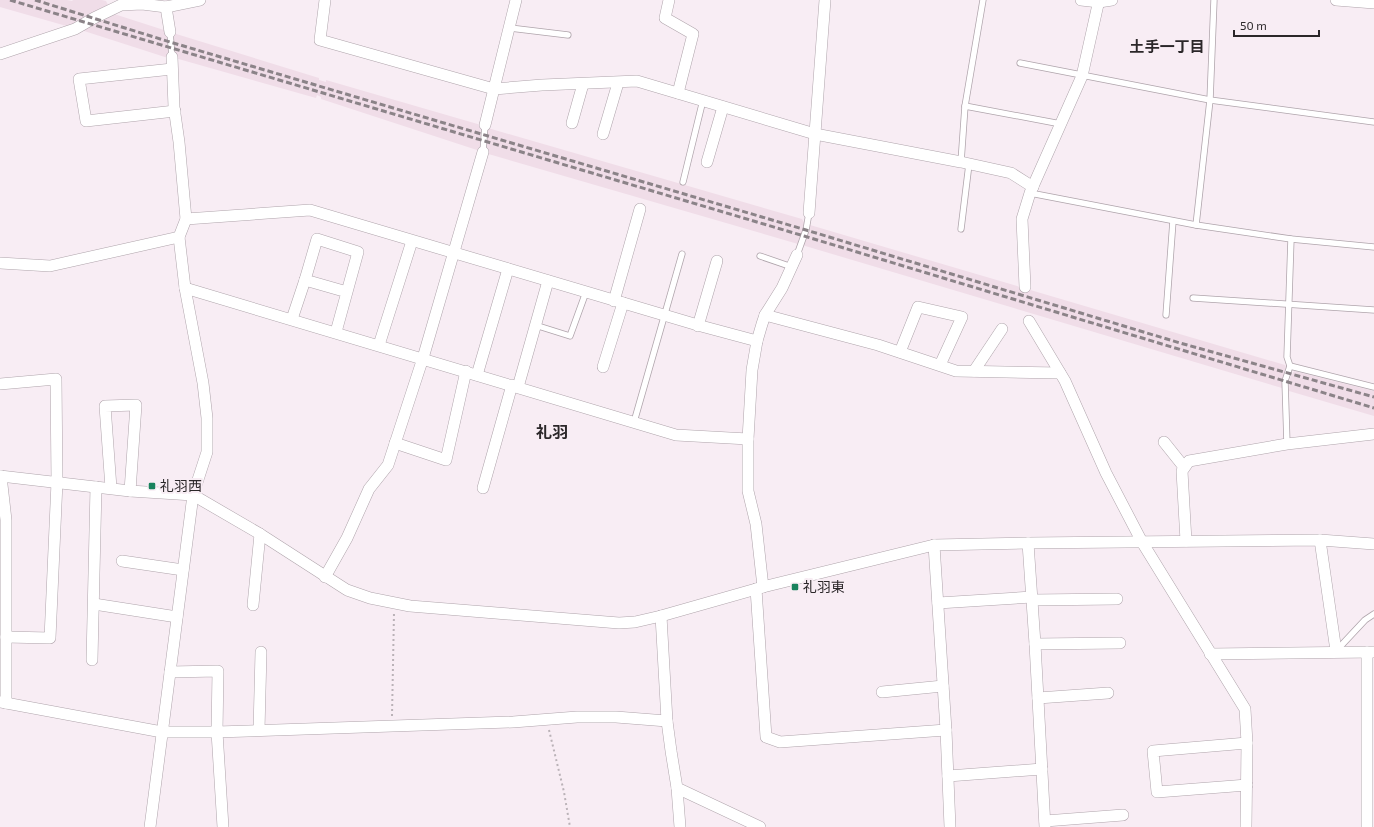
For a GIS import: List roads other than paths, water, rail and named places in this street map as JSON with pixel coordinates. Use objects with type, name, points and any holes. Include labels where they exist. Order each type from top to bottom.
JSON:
[{"type":"street","points":[[0,54],[75,29],[120,2],[129,4],[154,2],[166,7],[200,0]]},
{"type":"street","points":[[326,0],[320,40],[494,89],[542,85],[637,82],[816,134],[965,162],[1011,173],[1031,190]]},
{"type":"street","points":[[485,125],[516,0]]},
{"type":"street","points":[[670,0],[666,18],[693,34],[678,93]]},
{"type":"street","points":[[809,214],[825,0]]},
{"type":"street","points":[[1025,287],[1022,219],[1031,190],[1082,76],[1104,1],[1081,0]]},
{"type":"street","points":[[1336,0],[1374,3]]},
{"type":"street","points":[[166,7],[170,32]]},
{"type":"street","points":[[150,827],[193,495],[207,452],[207,418],[203,383],[185,288],[179,237],[186,219],[175,111],[172,57]]},
{"type":"street","points":[[172,69],[79,79],[86,121],[175,111]]},
{"type":"street","points":[[603,134],[618,83]]},
{"type":"street","points":[[572,123],[583,84]]},
{"type":"street","points":[[707,162],[723,107]]},
{"type":"street","points":[[325,577],[347,538],[369,489],[388,465],[423,358],[483,152]]},
{"type":"street","points":[[603,366],[640,209]]},
{"type":"street","points":[[186,219],[310,210],[698,326],[757,341]]},
{"type":"street","points":[[0,263],[50,266],[179,237]]},
{"type":"street","points":[[292,319],[317,239],[358,252],[336,332]]},
{"type":"street","points":[[379,345],[412,241]]},
{"type":"street","points":[[797,255],[793,267],[766,315],[757,341],[752,370],[748,439],[748,491],[756,524],[766,737],[780,742],[946,730]]},
{"type":"street","points":[[698,326],[717,261]]},
{"type":"street","points":[[395,443],[446,460],[472,373],[508,269]]},
{"type":"street","points":[[305,280],[347,292]]},
{"type":"street","points":[[483,488],[548,281]]},
{"type":"street","points":[[185,288],[423,358],[676,435],[748,439]]},
{"type":"street","points":[[900,352],[918,307],[962,317],[940,365]]},
{"type":"street","points":[[766,315],[900,352],[956,371],[1060,373]]},
{"type":"street","points":[[1029,321],[1060,373],[1106,473],[1142,542],[1245,709],[1247,743],[1246,827]]},
{"type":"street","points":[[974,371],[1002,329]]},
{"type":"street","points":[[0,384],[56,379],[57,482],[50,638],[6,637]]},
{"type":"street","points":[[111,488],[105,406],[136,405],[130,491]]},
{"type":"street","points":[[1186,541],[1182,471],[1189,461],[1287,444],[1374,434]]},
{"type":"street","points":[[1164,442],[1184,467]]},
{"type":"street","points":[[667,721],[616,716],[577,717],[513,722],[217,732],[162,732],[3,702],[6,637],[6,520],[0,476],[130,491],[193,495],[260,534],[347,590],[394,604],[620,623],[635,622],[661,616],[760,588],[934,545],[1320,540],[1374,544]]},
{"type":"street","points":[[92,660],[96,487]]},
{"type":"street","points":[[253,605],[260,534]]},
{"type":"street","points":[[1320,540],[1336,652]]},
{"type":"street","points":[[1028,543],[1036,644],[1045,824],[1122,815]]},
{"type":"street","points":[[934,545],[946,730],[950,827]]},
{"type":"street","points":[[122,561],[184,570]]},
{"type":"street","points":[[938,603],[1032,598],[1117,598]]},
{"type":"street","points":[[94,604],[177,617]]},
{"type":"street","points":[[661,616],[667,721],[670,751],[677,788],[680,827]]},
{"type":"street","points":[[1036,644],[1120,643]]},
{"type":"street","points":[[259,730],[261,652]]},
{"type":"street","points":[[1210,654],[1371,652],[1367,827]]},
{"type":"street","points":[[170,672],[218,671],[217,732],[223,827]]},
{"type":"street","points":[[882,692],[943,686]]},
{"type":"street","points":[[1038,698],[1108,693]]},
{"type":"street","points":[[1247,743],[1153,751],[1157,792],[1247,785]]},
{"type":"street","points":[[948,776],[1042,769]]},
{"type":"street","points":[[677,788],[760,827]]},
{"type":"lane","points":[[961,229],[965,162],[965,106],[983,0]]},
{"type":"lane","points":[[1196,225],[1210,100],[1214,0]]},
{"type":"lane","points":[[510,28],[568,35]]},
{"type":"lane","points":[[170,32],[172,57]]},
{"type":"lane","points":[[1020,63],[1210,100],[1374,122]]},
{"type":"lane","points":[[683,182],[703,100]]},
{"type":"lane","points":[[965,106],[1061,124]]},
{"type":"lane","points":[[483,152],[485,125]]},
{"type":"lane","points":[[1031,190],[1196,225],[1291,239],[1374,247]]},
{"type":"lane","points":[[797,255],[806,230],[809,214]]},
{"type":"lane","points":[[1166,315],[1173,221]]},
{"type":"lane","points":[[1287,444],[1285,381],[1290,366],[1287,357],[1291,239]]},
{"type":"lane","points":[[634,422],[682,254]]},
{"type":"lane","points":[[760,256],[793,267]]},
{"type":"lane","points":[[535,325],[570,336],[586,292]]},
{"type":"lane","points":[[1193,298],[1374,310]]},
{"type":"lane","points":[[1290,366],[1374,388]]},
{"type":"lane","points":[[1336,652],[1365,620],[1374,614]]},
{"type":"railway","points":[[10,0],[804,236],[1374,408]]},
{"type":"railway","points":[[35,0],[170,42],[806,230],[1180,343],[1374,397]]},
{"type":"place","name":"礼羽西","points":[[152,486]]},
{"type":"place","name":"礼羽東","points":[[795,587]]},
{"type":"district","name":"土手一丁目","points":[[1167,47]]},
{"type":"district","name":"礼羽","points":[[552,432]]}]
